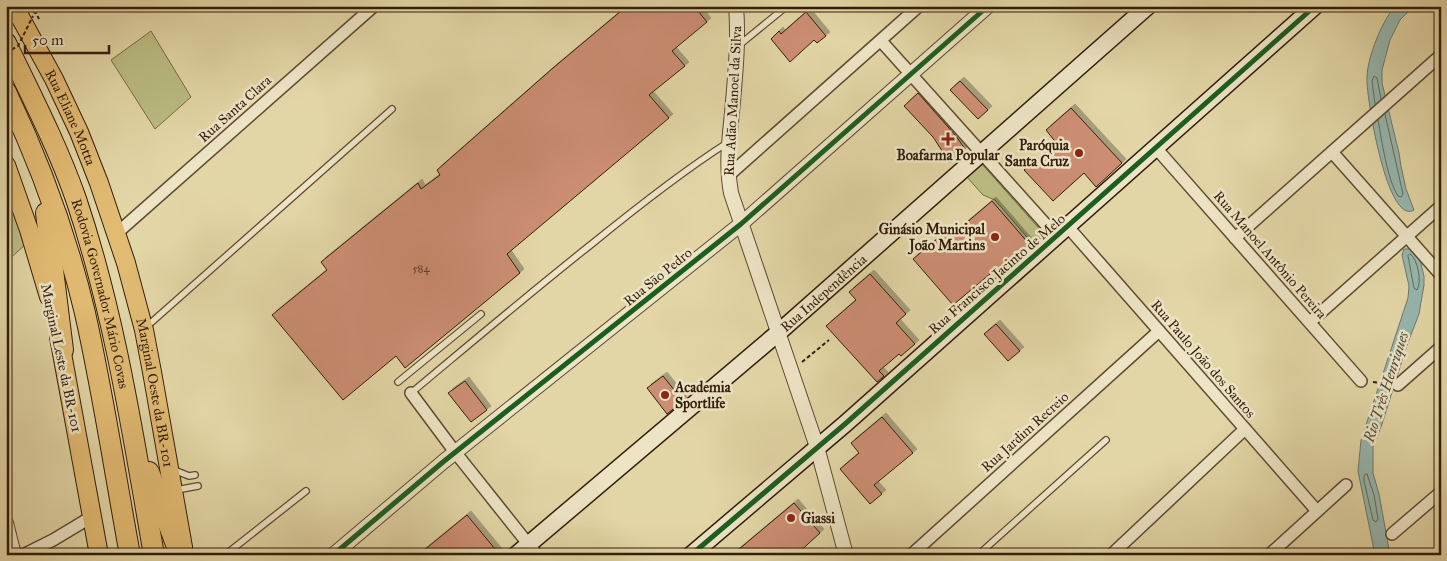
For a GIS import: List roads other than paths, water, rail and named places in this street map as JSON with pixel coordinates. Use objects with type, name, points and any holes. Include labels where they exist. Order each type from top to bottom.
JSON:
[{"type":"highway","name":"Rodovia Governador Mário Covas","points":[[6,44],[56,149],[81,215],[95,260],[126,390],[154,555]]},
{"type":"highway","name":"Rodovia Governador Mário Covas","points":[[6,92],[42,174],[64,239],[84,312],[130,555]]},
{"type":"highway","points":[[42,174],[63,350]]},
{"type":"highway","points":[[131,424],[180,555]]},
{"type":"main road","name":"Rua Eliane Motta","points":[[14,6],[54,79],[99,183],[117,233]]},
{"type":"main road","name":"Rua Independência","points":[[516,555],[533,549],[1148,6]]},
{"type":"main road","name":"Rua Francisco Jacinto de Melo","points":[[691,555],[1062,232],[1314,6]]},
{"type":"main road","name":"Marginal Leste da BR-101","points":[[6,165],[45,279],[63,350],[100,555]]},
{"type":"main road","name":"Marginal Oeste da BR-101","points":[[117,233],[144,330],[174,490],[184,555]]},
{"type":"street","name":"Rua Santa Clara","points":[[117,233],[374,6]]},
{"type":"street","name":"Rua Adão Manoel da Silva","points":[[736,6],[737,46],[728,176],[741,224],[817,447],[846,555]]},
{"type":"street","points":[[728,176],[920,6]]},
{"type":"street","name":"Rua São Pedro","points":[[333,555],[455,452],[741,224],[988,6]]},
{"type":"street","name":"Rua Paulo João dos Santos","points":[[880,41],[982,154],[1159,331],[1317,511]]},
{"type":"street","points":[[1235,238],[1441,55]]},
{"type":"street","name":"Rua Manoel Antônio Pereira","points":[[1156,148],[1361,381]]},
{"type":"street","points":[[1332,152],[1441,275]]},
{"type":"street","points":[[1310,322],[1441,206]]},
{"type":"street","name":"Rua Jardim Recreio","points":[[911,555],[1159,331]]},
{"type":"street","points":[[1398,385],[1441,347]]},
{"type":"street","points":[[411,393],[455,452],[533,549]]},
{"type":"street","points":[[1111,555],[1245,429]]},
{"type":"street","points":[[1269,555],[1346,485]]},
{"type":"street","points":[[1392,534],[1441,492]]},
{"type":"street","points":[[23,555],[53,540],[92,516]]},
{"type":"street","points":[[6,523],[14,555]]},
{"type":"lane","points":[[737,46],[787,6]]},
{"type":"lane","points":[[144,330],[392,109]]},
{"type":"lane","points":[[411,393],[625,217],[704,158],[729,142]]},
{"type":"lane","points":[[398,382],[481,314]]},
{"type":"lane","points":[[978,555],[1106,440]]},
{"type":"lane","points":[[169,467],[179,473],[189,476],[195,475]]},
{"type":"lane","points":[[174,490],[198,486]]},
{"type":"lane","points":[[225,555],[306,490]]},
{"type":"water","points":[[1395,6],[1414,6],[1400,20],[1390,40],[1382,70],[1382,83],[1406,189],[1414,210],[1404,210],[1395,199],[1387,181],[1380,158],[1368,92],[1367,72],[1375,42]]},
{"type":"water","name":"Rio Três Henriques","points":[[1404,249],[1413,249],[1419,256],[1424,276],[1424,285],[1419,314],[1373,447],[1373,473],[1379,494],[1390,555],[1375,555],[1358,471],[1361,440],[1408,298],[1409,286],[1402,255]]},
{"type":"place","name":"Boafarma Popular","points":[[948,139]]},
{"type":"place","name":"Paróquia Santa Cruz","points":[[1079,153]]},
{"type":"place","name":"Ginásio Municipal João Martins","points":[[995,237]]},
{"type":"place","name":"Academia Sportlife","points":[[665,395]]},
{"type":"place","name":"Giassi","points":[[791,518]]}]
